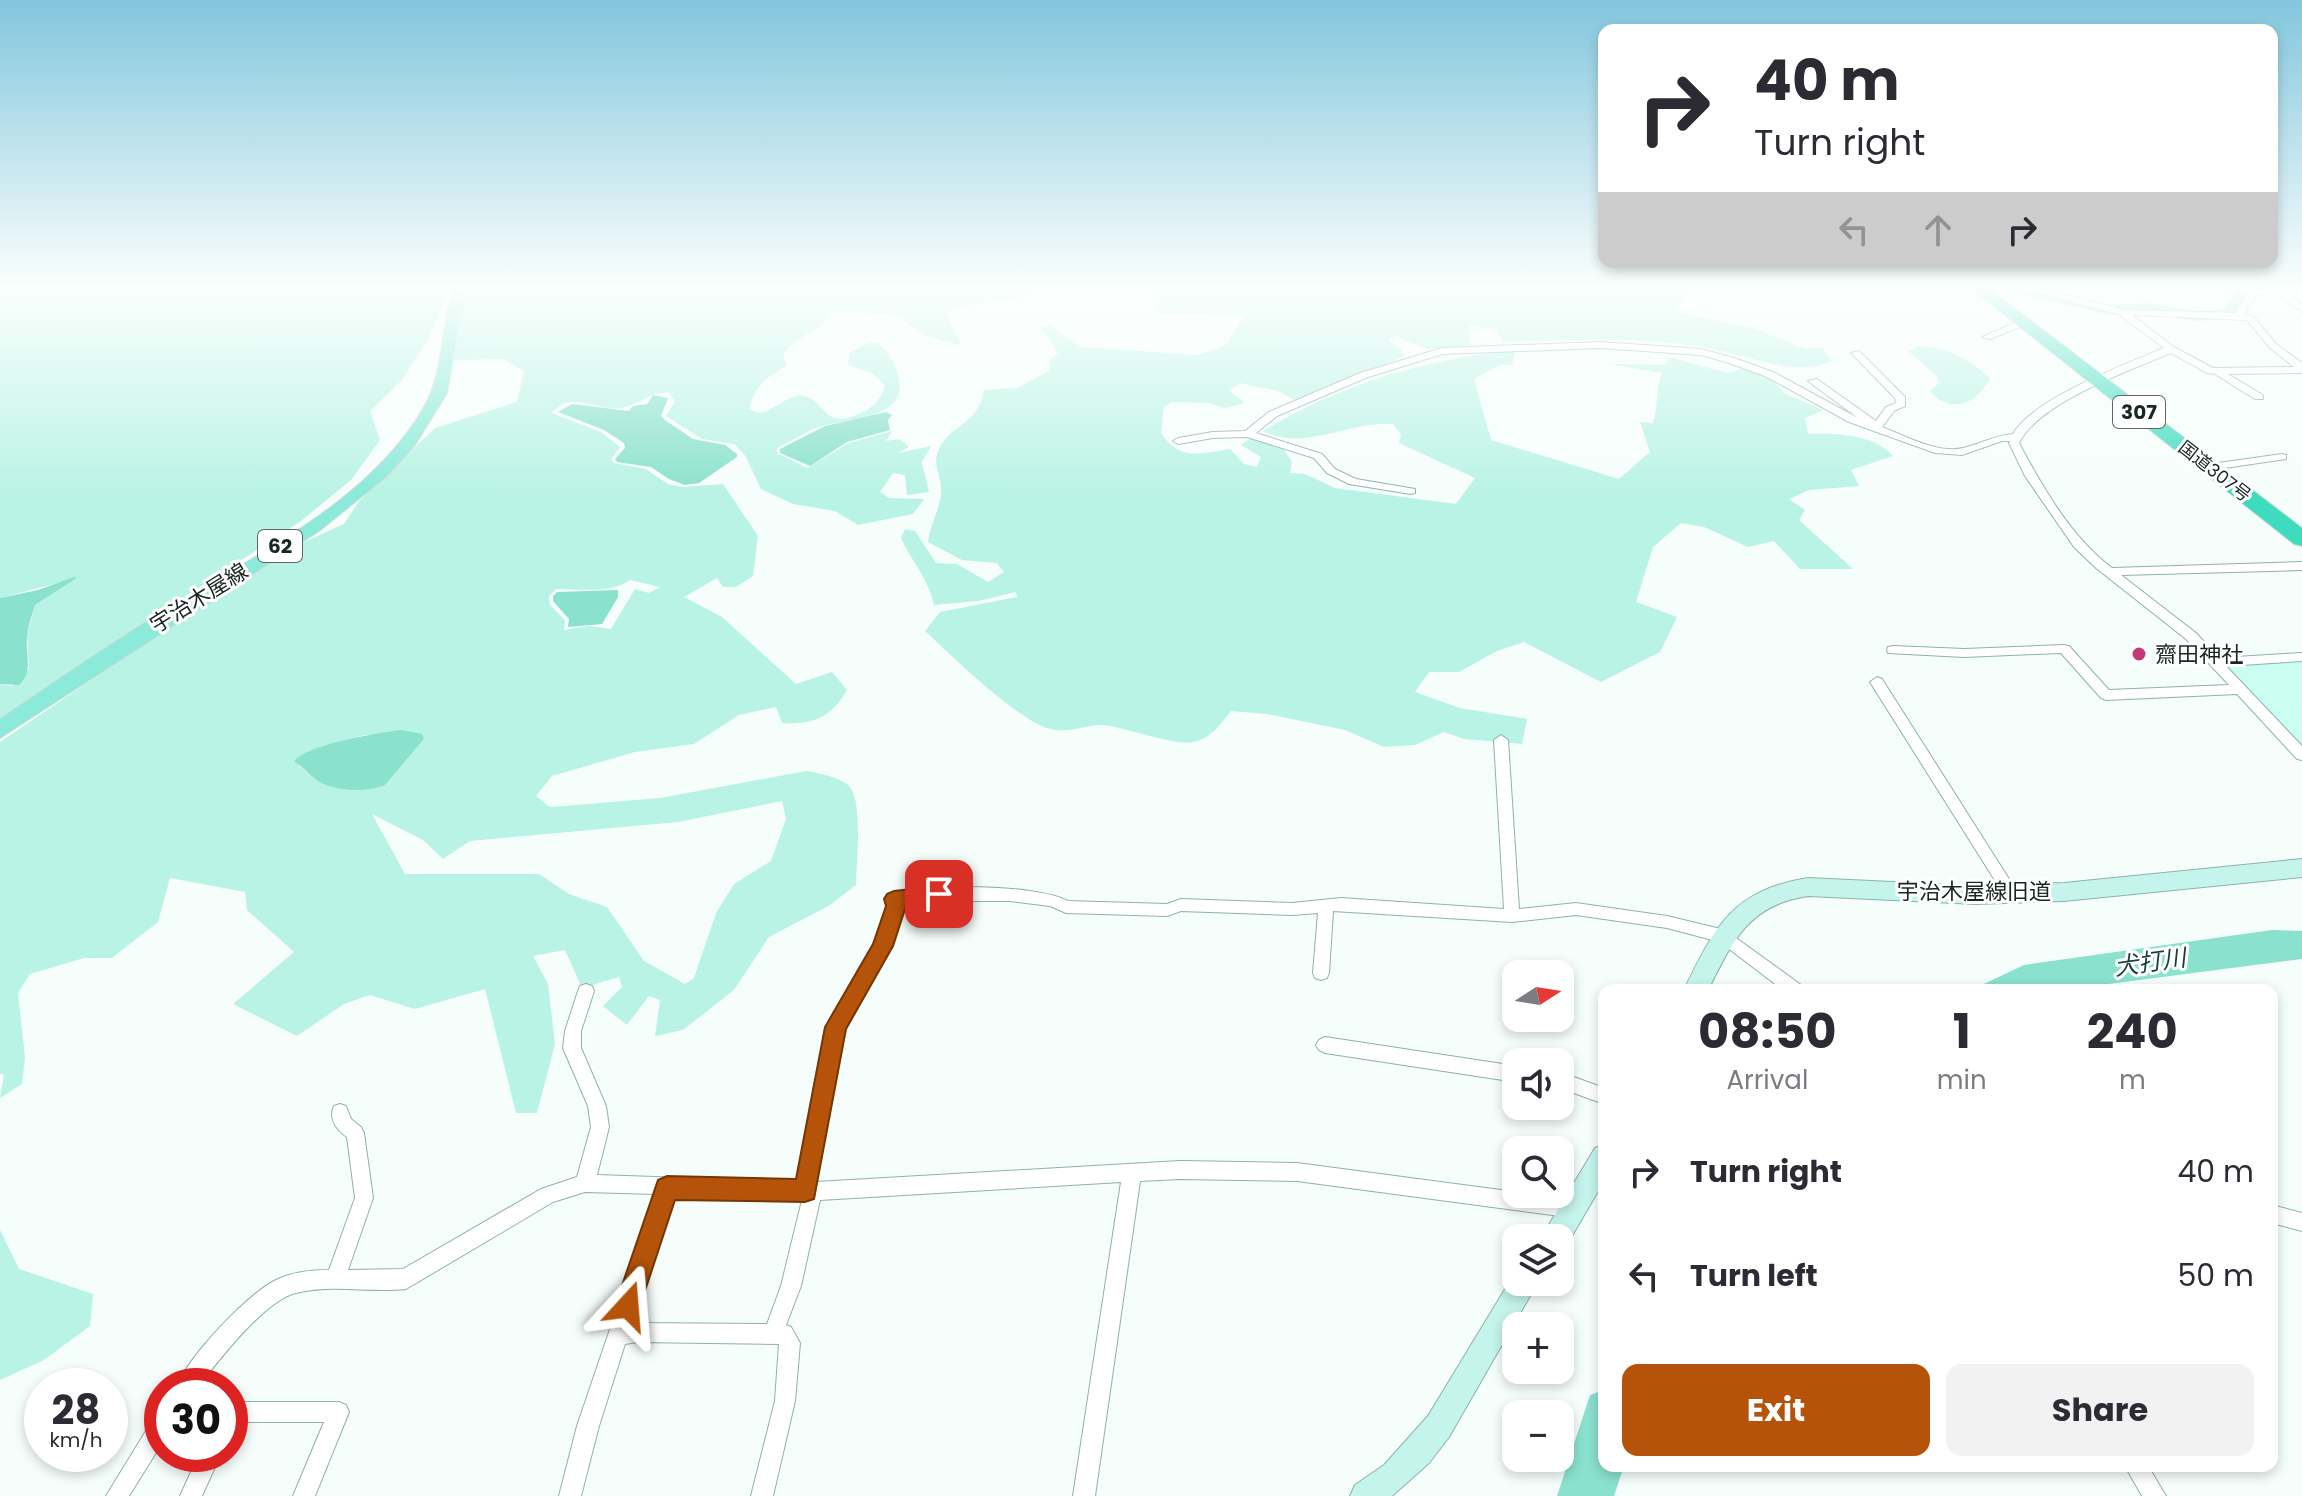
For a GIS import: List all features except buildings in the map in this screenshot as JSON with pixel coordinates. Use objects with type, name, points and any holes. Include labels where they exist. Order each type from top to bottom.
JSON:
[{"type":"highway","name":"国道307号","points":[[2065,356],[2302,539]]},
{"type":"main road","name":"宇治木屋線","points":[[0,730],[133,639],[304,531],[383,469],[410,440],[438,396],[448,356]]},
{"type":"street","points":[[1248,434],[1273,414],[1364,375],[1426,356]]},
{"type":"street","points":[[1715,356],[1769,374],[1853,420],[1916,444],[1952,453],[2000,438],[2015,437]]},
{"type":"street","points":[[1859,356],[1900,397],[1901,404],[1890,409],[1877,427]]},
{"type":"street","points":[[2155,356],[2097,380],[2022,426],[2014,443],[2031,476],[2078,544],[2165,613],[2218,662],[2302,755]]},
{"type":"street","points":[[2185,356],[2259,397]]},
{"type":"street","points":[[2285,356],[2302,369]]},
{"type":"street","points":[[2218,372],[2302,369]]},
{"type":"street","points":[[1813,381],[1877,427]]},
{"type":"street","points":[[1178,441],[1213,435],[1248,434],[1318,456],[1331,471],[1353,482],[1411,491]]},
{"type":"street","points":[[2211,467],[2282,457]]},
{"type":"street","points":[[2110,572],[2302,566]]},
{"type":"street","points":[[1893,650],[1964,653],[2064,649],[2106,695],[2242,689]]},
{"type":"street","points":[[2218,662],[2302,657]]},
{"type":"street","points":[[1877,682],[2011,894]]},
{"type":"street","points":[[1501,740],[1512,916]]},
{"type":"street","name":"宇治木屋線旧道","points":[[1699,984],[1739,914],[1759,900],[1794,888],[2011,894],[2064,892],[2302,868]]},
{"type":"street","points":[[773,1333],[791,1286],[836,1027],[882,946],[896,906],[894,899],[939,894],[1042,898],[1060,901],[1066,907],[1167,910],[1181,905],[1292,909],[1341,904],[1512,916],[1576,909],[1667,922],[1725,937],[1787,984]]},
{"type":"street","points":[[1321,973],[1326,906]]},
{"type":"street","points":[[585,1183],[600,1127],[597,1106],[572,1048],[573,1031],[586,991]]},
{"type":"street","points":[[1325,1045],[1502,1072]]},
{"type":"street","points":[[1574,1085],[1598,1094]]},
{"type":"street","points":[[335,1280],[364,1198],[355,1133],[343,1124],[340,1112]]},
{"type":"street","points":[[1565,1224],[1598,1168]]},
{"type":"street","points":[[203,1368],[271,1294],[292,1283],[335,1280],[380,1283],[406,1279],[548,1195],[585,1183],[809,1191],[1180,1170],[1297,1172],[1575,1209]]},
{"type":"street","points":[[1084,1496],[1132,1173]]},
{"type":"street","points":[[570,1496],[618,1335],[667,1188]]},
{"type":"street","points":[[2278,1216],[2302,1222]]},
{"type":"street","points":[[1366,1496],[1395,1479],[1445,1422],[1516,1296]]},
{"type":"street","points":[[618,1335],[638,1332],[784,1334],[790,1343],[785,1401],[762,1496]]},
{"type":"street","points":[[248,1412],[339,1412],[304,1496]]},
{"type":"street","points":[[117,1496],[144,1452]]},
{"type":"street","points":[[191,1496],[202,1472]]},
{"type":"street","points":[[2140,1472],[2155,1496]]},
{"type":"shaded area","points":[[0,356],[418,356],[401,381],[370,411],[380,440],[351,480],[301,521],[0,718],[0,684],[12,686],[29,669],[27,635],[35,605],[77,578],[0,598]]},
{"type":"shaded area","points":[[455,356],[783,356],[787,366],[758,388],[749,409],[759,413],[800,396],[808,397],[838,419],[848,418],[869,408],[882,394],[885,385],[872,373],[848,365],[849,356],[889,356],[899,380],[899,393],[893,403],[870,416],[811,430],[777,448],[777,453],[807,468],[849,443],[892,431],[886,441],[900,439],[909,447],[898,453],[931,446],[922,462],[929,492],[907,495],[905,475],[893,473],[880,492],[889,498],[924,499],[913,514],[858,525],[835,511],[793,504],[761,489],[745,455],[734,444],[702,439],[666,416],[675,402],[669,393],[655,394],[620,408],[567,403],[552,413],[601,432],[620,447],[611,459],[614,463],[646,469],[668,484],[682,487],[723,484],[758,536],[753,576],[736,587],[723,587],[717,578],[684,597],[722,617],[796,684],[832,672],[847,690],[835,707],[812,721],[782,723],[776,707],[739,715],[694,744],[635,752],[552,776],[536,796],[550,807],[660,798],[806,771],[828,776],[848,785],[853,792],[858,817],[856,885],[830,905],[769,937],[734,990],[683,1030],[655,1036],[660,1000],[649,996],[627,1025],[603,1006],[622,987],[619,977],[582,988],[565,950],[533,956],[548,984],[555,1044],[537,1113],[516,1113],[485,989],[415,1009],[370,995],[344,1004],[297,1036],[233,1004],[294,952],[247,910],[245,892],[170,878],[158,922],[112,958],[84,958],[30,974],[18,993],[25,1058],[22,1084],[0,1098],[4,1074],[0,1074],[0,742],[200,606],[306,541],[344,524],[359,501],[435,428],[517,402],[524,371],[503,359],[454,360]],"holes":[[[630,580],[660,587],[649,593],[635,589],[611,629],[588,626],[564,630],[565,620],[550,605],[549,596],[556,589],[604,589]],[[364,735],[424,739],[385,785],[352,787],[327,784],[294,762],[318,748]],[[782,801],[786,819],[771,861],[734,884],[716,913],[694,978],[685,984],[644,961],[607,907],[569,894],[539,874],[405,874],[372,814],[423,840],[443,859],[470,841],[678,822]]]},
{"type":"shaded area","points":[[1055,356],[1404,356],[1298,402],[1278,391],[1240,383],[1229,390],[1245,403],[1224,408],[1210,403],[1172,402],[1164,407],[1161,433],[1168,442],[1184,452],[1230,449],[1244,464],[1257,467],[1261,457],[1241,445],[1252,437],[1283,448],[1292,462],[1290,473],[1305,474],[1335,488],[1456,504],[1475,478],[1399,443],[1401,434],[1393,424],[1361,426],[1295,438],[1279,437],[1263,431],[1323,400],[1384,376],[1471,356],[1514,356],[1512,365],[1500,365],[1474,379],[1491,440],[1619,479],[1650,452],[1640,422],[1653,423],[1662,373],[1608,364],[1665,365],[1670,357],[1727,373],[1745,368],[1772,379],[1784,393],[1823,410],[1805,418],[1808,434],[1865,439],[1893,456],[1851,470],[1859,486],[1809,490],[1789,499],[1805,510],[1799,520],[1853,569],[1800,569],[1774,541],[1748,547],[1704,527],[1681,523],[1653,547],[1636,602],[1677,617],[1660,652],[1601,682],[1524,642],[1497,651],[1459,672],[1429,672],[1415,692],[1460,708],[1527,719],[1522,744],[1464,739],[1444,732],[1415,745],[1384,747],[1345,730],[1267,714],[1231,711],[1211,734],[1186,743],[1104,725],[1052,729],[1030,720],[999,697],[925,631],[940,612],[1017,597],[1016,592],[978,601],[934,605],[924,578],[901,538],[905,529],[915,531],[936,563],[957,564],[988,582],[1004,572],[997,563],[962,560],[928,542],[941,494],[937,453],[952,432],[977,410],[984,390],[1017,388],[1049,371],[1050,360]]},
{"type":"shaded area","points":[[1741,356],[1828,356],[1832,361],[1806,367],[1768,363]]},
{"type":"shaded area","points":[[1914,356],[1958,356],[1990,378],[1971,400],[1955,404],[1946,403],[1930,391],[1939,383],[1937,376]]},
{"type":"shaded area","points":[[2302,662],[2302,747],[2228,669],[2230,665]]},
{"type":"shaded area","points":[[0,1230],[19,1269],[93,1294],[90,1326],[44,1360],[0,1380]]},
{"type":"water","points":[[653,395],[668,398],[661,416],[665,420],[693,439],[725,445],[737,457],[699,483],[685,485],[651,467],[617,462],[615,459],[625,448],[624,443],[604,430],[558,412],[572,404],[629,411],[633,406],[647,404]]},
{"type":"water","points":[[886,412],[892,415],[888,420],[890,430],[847,442],[810,466],[780,453],[780,449],[825,426]]},
{"type":"water","points":[[77,578],[35,605],[28,633],[28,668],[24,680],[19,685],[0,684],[0,598],[38,590]]},
{"type":"water","points":[[618,590],[618,597],[602,624],[568,627],[569,619],[553,601],[557,592]]},
{"type":"water","points":[[401,730],[422,734],[424,739],[385,785],[377,788],[349,790],[329,786],[294,762],[327,745]]},
{"type":"water","points":[[2272,930],[2302,931],[2302,959],[2108,984],[1984,984],[2024,965]]},
{"type":"water","points":[[1598,1441],[1598,1472],[1622,1472],[1614,1496],[1574,1496]]},
{"type":"waterway","name":"犬打川","points":[[1577,1496],[1598,1428]]},
{"type":"place","name":"齋田神社","points":[[2139,654]]},
{"type":"route","points":[[628,1306],[667,1188],[805,1191],[836,1027],[882,946],[896,906],[894,899],[939,894]]}]
